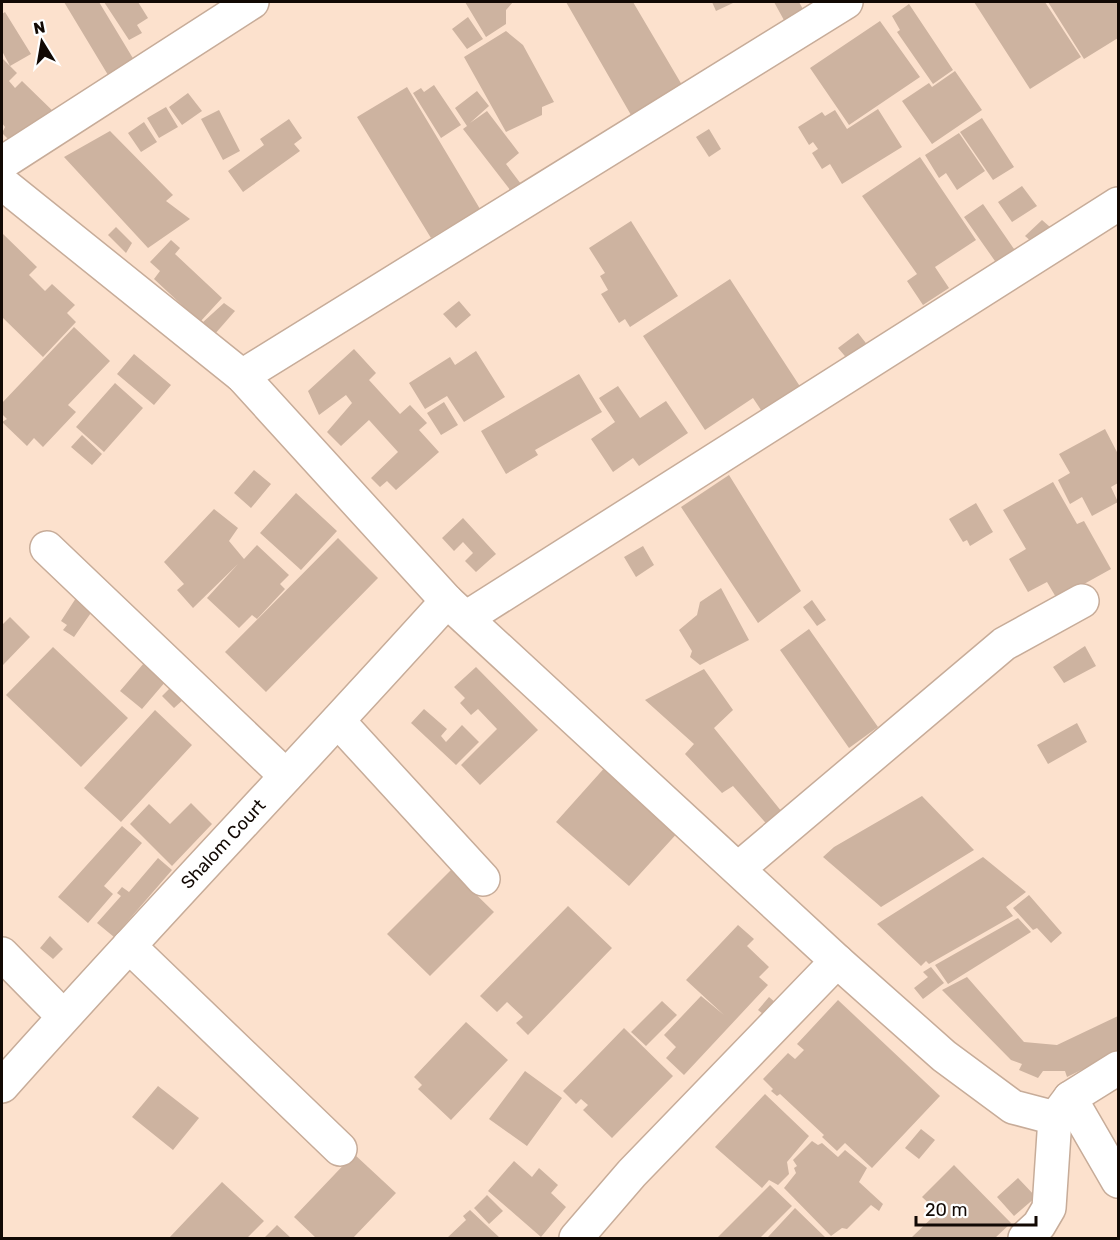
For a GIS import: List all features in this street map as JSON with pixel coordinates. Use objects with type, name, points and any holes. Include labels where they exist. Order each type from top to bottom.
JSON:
[{"type":"street","points":[[2,163],[252,2]]},
{"type":"street","points":[[242,376],[846,2]]},
{"type":"street","points":[[2,183],[242,376],[457,609],[944,1056],[1013,1107],[1063,1108],[1119,1068]]},
{"type":"street","name":"Shalom Court","points":[[2,1086],[286,776],[338,722],[457,609],[1119,204]]},
{"type":"street","points":[[47,548],[286,776]]},
{"type":"street","points":[[738,869],[1004,644],[1082,601]]},
{"type":"street","points":[[338,722],[483,879]]},
{"type":"street","points":[[129,946],[340,1149]]},
{"type":"street","points":[[2,954],[63,1017]]},
{"type":"street","points":[[576,1239],[632,1173],[837,960]]},
{"type":"street","points":[[1063,1108],[1119,1181]]},
{"type":"street","points":[[1025,1239],[1039,1225],[1049,1208],[1063,1108]]},
{"type":"building","points":[[64,2],[99,2],[134,60],[108,75]]},
{"type":"building","points":[[104,2],[138,2],[148,18],[137,25],[142,33],[129,40]]},
{"type":"building","points":[[465,2],[513,2],[506,10],[506,24],[486,37]]},
{"type":"building","points":[[566,2],[633,2],[682,85],[631,115]]},
{"type":"building","points":[[712,2],[733,2],[733,3],[716,11]]},
{"type":"building","points":[[774,2],[799,2],[804,11],[785,22]]},
{"type":"building","points":[[974,2],[1045,2],[1081,57],[1030,89]]},
{"type":"building","points":[[1048,2],[1118,2],[1118,38],[1084,59]]},
{"type":"building","points":[[909,4],[953,70],[933,84],[897,32],[900,30],[892,16]]},
{"type":"building","points":[[5,12],[31,54],[10,66],[2,51],[2,14]]},
{"type":"building","points":[[468,17],[483,39],[467,49],[452,29]]},
{"type":"building","points":[[880,21],[920,77],[849,125],[810,68]]},
{"type":"building","points":[[506,31],[523,45],[554,102],[542,107],[542,115],[506,132],[464,57]]},
{"type":"building","points":[[2,58],[17,73],[9,81],[15,88],[22,81],[58,116],[18,149],[2,133],[5,127],[2,123]]},
{"type":"building","points":[[955,71],[982,110],[932,144],[902,101],[929,83],[932,87]]},
{"type":"building","points":[[434,85],[461,125],[441,138],[413,93],[421,88],[424,92]]},
{"type":"building","points":[[407,87],[480,209],[431,238],[357,117]]},
{"type":"building","points":[[477,91],[489,106],[470,123],[487,111],[519,153],[506,164],[524,188],[514,195],[463,129],[467,126],[455,108]]},
{"type":"building","points":[[188,93],[202,111],[182,125],[169,107]]},
{"type":"building","points":[[166,107],[178,127],[159,138],[147,118]]},
{"type":"building","points":[[878,109],[902,147],[842,184],[830,164],[822,169],[812,153],[818,149],[813,142],[809,145],[798,127],[822,112],[825,116],[835,110],[847,129]]},
{"type":"building","points":[[219,110],[240,151],[223,160],[201,119]]},
{"type":"building","points":[[982,118],[1014,167],[993,180],[960,132]]},
{"type":"building","points":[[289,119],[302,138],[294,144],[300,151],[243,192],[228,171],[264,145],[260,139]]},
{"type":"building","points":[[144,122],[157,142],[141,152],[128,133]]},
{"type":"building","points":[[709,129],[721,149],[709,157],[696,137]]},
{"type":"building","points":[[110,131],[173,195],[166,201],[190,219],[148,248],[64,157]]},
{"type":"building","points":[[959,133],[985,171],[957,190],[946,173],[939,178],[925,155]]},
{"type":"building","points":[[920,157],[976,240],[935,267],[949,288],[923,305],[907,281],[917,274],[862,196]]},
{"type":"building","points":[[1022,186],[1037,206],[1012,222],[998,202]]},
{"type":"building","points":[[983,204],[1021,259],[1002,271],[964,217]]},
{"type":"building","points":[[1042,220],[1050,227],[1033,243],[1025,236]]},
{"type":"building","points":[[631,221],[678,296],[630,327],[625,319],[619,323],[601,294],[608,290],[600,276],[605,273],[589,248]]},
{"type":"building","points":[[116,227],[132,243],[126,253],[108,235]]},
{"type":"building","points":[[2,233],[37,267],[29,275],[45,291],[52,284],[75,305],[67,313],[76,322],[43,357],[2,317]]},
{"type":"building","points":[[171,240],[180,248],[175,254],[222,298],[200,322],[154,279],[160,271],[150,262]]},
{"type":"building","points":[[730,279],[801,388],[763,413],[753,398],[705,430],[643,336]]},
{"type":"building","points":[[459,301],[471,315],[456,328],[443,314]]},
{"type":"building","points":[[224,303],[235,311],[214,335],[202,323]]},
{"type":"building","points":[[74,327],[110,361],[68,405],[76,412],[43,447],[34,438],[27,446],[2,422],[7,419],[2,414],[2,403]]},
{"type":"building","points":[[858,333],[869,347],[850,362],[838,348]]},
{"type":"building","points":[[354,349],[376,373],[369,380],[400,414],[410,405],[427,423],[419,430],[439,452],[396,490],[387,481],[380,487],[371,478],[398,452],[369,420],[341,446],[327,432],[352,403],[346,395],[319,415],[308,391]]},
{"type":"building","points":[[476,351],[505,397],[464,422],[447,396],[425,409],[409,383],[450,357],[455,365]]},
{"type":"building","points":[[134,354],[171,385],[154,405],[117,374]]},
{"type":"building","points":[[579,374],[602,412],[535,450],[538,455],[506,474],[481,431]]},
{"type":"building","points":[[115,383],[143,408],[104,452],[76,427]]},
{"type":"building","points":[[618,386],[640,418],[666,401],[688,433],[639,466],[633,458],[613,472],[591,439],[615,422],[599,398]]},
{"type":"building","points":[[444,402],[458,425],[441,435],[427,413]]},
{"type":"building","points":[[1105,429],[1118,454],[1118,483],[1111,487],[1118,502],[1092,516],[1082,497],[1070,504],[1058,480],[1070,473],[1059,454]]},
{"type":"building","points":[[82,435],[102,454],[92,465],[71,447]]},
{"type":"building","points":[[254,470],[271,484],[251,508],[234,493]]},
{"type":"building","points":[[729,475],[801,591],[758,623],[681,507]]},
{"type":"building","points":[[1053,482],[1077,524],[1084,521],[1111,569],[1057,599],[1047,582],[1028,592],[1009,559],[1026,549],[1003,510]]},
{"type":"building","points":[[296,493],[337,531],[301,570],[260,533]]},
{"type":"building","points":[[976,503],[993,532],[970,546],[967,540],[963,542],[949,519]]},
{"type":"building","points":[[214,509],[238,528],[229,541],[244,559],[257,545],[289,575],[280,584],[285,589],[257,619],[252,615],[239,628],[207,598],[238,564],[193,608],[177,590],[184,584],[164,562]]},
{"type":"building","points":[[463,518],[496,554],[476,572],[465,561],[473,553],[463,542],[454,551],[442,538]]},
{"type":"building","points":[[338,538],[378,578],[266,692],[225,652]]},
{"type":"building","points":[[643,546],[654,565],[636,577],[624,557]]},
{"type":"building","points":[[721,588],[749,640],[700,665],[690,657],[692,651],[679,630],[697,615],[700,602]]},
{"type":"building","points":[[76,598],[93,610],[74,637],[63,630],[67,625],[61,621]]},
{"type":"building","points":[[812,600],[826,620],[817,626],[803,607]]},
{"type":"building","points":[[10,617],[30,637],[3,665],[2,625]]},
{"type":"building","points":[[809,629],[878,727],[849,748],[780,650]]},
{"type":"building","points":[[1085,646],[1096,666],[1064,683],[1053,667]]},
{"type":"building","points":[[53,647],[128,718],[81,767],[6,695]]},
{"type":"building","points":[[144,663],[166,681],[142,709],[120,691]]},
{"type":"building","points":[[476,667],[538,730],[480,785],[461,765],[497,729],[478,709],[471,715],[460,703],[465,698],[454,687]]},
{"type":"building","points":[[704,669],[733,710],[714,728],[786,817],[772,830],[733,786],[722,793],[685,754],[694,744],[645,700]]},
{"type":"building","points":[[172,686],[185,698],[174,708],[162,696]]},
{"type":"building","points":[[424,709],[447,729],[441,736],[446,742],[462,725],[479,742],[456,765],[411,723]]},
{"type":"building","points":[[155,710],[192,745],[121,822],[84,788]]},
{"type":"building","points":[[1077,723],[1087,742],[1048,764],[1037,745]]},
{"type":"building","points":[[607,765],[681,829],[629,886],[556,822]]},
{"type":"building","points":[[922,796],[974,850],[881,907],[823,857],[834,847]]},
{"type":"building","points":[[191,803],[212,824],[172,866],[130,824],[149,804],[170,824]]},
{"type":"building","points":[[122,826],[142,843],[104,886],[113,894],[88,923],[58,897]]},
{"type":"building","points":[[983,857],[1026,892],[1006,907],[1013,916],[929,964],[926,961],[921,966],[877,924]]},
{"type":"building","points":[[158,858],[172,870],[114,937],[97,923],[121,896],[117,893],[122,887],[129,892]]},
{"type":"building","points":[[451,870],[494,912],[430,976],[387,934]]},
{"type":"building","points":[[1029,895],[1062,933],[1051,943],[1037,928],[1033,930],[1013,908]]},
{"type":"building","points":[[568,906],[612,948],[528,1035],[516,1023],[523,1017],[507,1002],[497,1012],[480,996]]},
{"type":"building","points":[[1018,918],[1031,932],[948,984],[935,965]]},
{"type":"building","points":[[738,925],[754,939],[747,946],[769,967],[759,977],[768,985],[684,1075],[666,1058],[676,1047],[664,1035],[701,996],[724,1015],[686,980]]},
{"type":"building","points":[[50,936],[63,949],[53,959],[40,948]]},
{"type":"building","points":[[931,967],[944,983],[923,999],[914,988],[928,977],[923,972]]},
{"type":"building","points":[[967,977],[1024,1042],[1057,1045],[1118,1016],[1118,1052],[1067,1077],[1065,1071],[1043,1071],[1038,1078],[1019,1070],[1022,1064],[1011,1060],[942,990]]},
{"type":"building","points":[[769,997],[783,1009],[772,1021],[758,1010]]},
{"type":"building","points":[[838,1000],[940,1096],[872,1168],[845,1143],[837,1151],[822,1137],[824,1135],[780,1094],[777,1096],[771,1091],[773,1089],[763,1079],[788,1053],[795,1059],[804,1050],[797,1044]]},
{"type":"building","points":[[662,1001],[677,1015],[646,1046],[631,1032]]},
{"type":"building","points":[[466,1022],[508,1060],[451,1120],[418,1089],[422,1085],[414,1077]]},
{"type":"building","points":[[624,1028],[673,1076],[612,1138],[583,1110],[588,1105],[581,1099],[576,1104],[563,1091]]},
{"type":"building","points":[[525,1071],[562,1098],[527,1146],[489,1119]]},
{"type":"building","points":[[158,1086],[199,1118],[173,1150],[132,1117]]},
{"type":"building","points":[[765,1094],[809,1136],[787,1162],[789,1174],[778,1185],[769,1180],[762,1188],[715,1147]]},
{"type":"building","points":[[921,1129],[935,1140],[919,1159],[905,1148]]},
{"type":"building","points":[[812,1141],[818,1145],[822,1143],[838,1157],[845,1150],[867,1168],[859,1182],[883,1204],[879,1211],[871,1205],[847,1229],[842,1228],[831,1236],[784,1188],[796,1173],[794,1168],[797,1166],[793,1160]]},
{"type":"building","points":[[354,1154],[396,1193],[353,1238],[316,1238],[294,1217]]},
{"type":"building","points":[[514,1161],[532,1177],[539,1168],[558,1185],[551,1193],[566,1207],[541,1237],[488,1191]]},
{"type":"building","points":[[954,1165],[1011,1223],[995,1238],[912,1237],[938,1212],[922,1197]]},
{"type":"building","points":[[1018,1178],[1036,1197],[1014,1216],[997,1197]]},
{"type":"building","points":[[222,1182],[264,1221],[247,1238],[169,1238]]},
{"type":"building","points":[[770,1185],[792,1206],[760,1238],[717,1238]]},
{"type":"building","points":[[487,1195],[503,1211],[489,1224],[474,1208]]},
{"type":"building","points":[[795,1208],[826,1238],[769,1238]]},
{"type":"building","points":[[470,1210],[500,1238],[447,1238],[466,1220],[463,1216]]},
{"type":"building","points":[[277,1225],[291,1238],[264,1238]]}]
